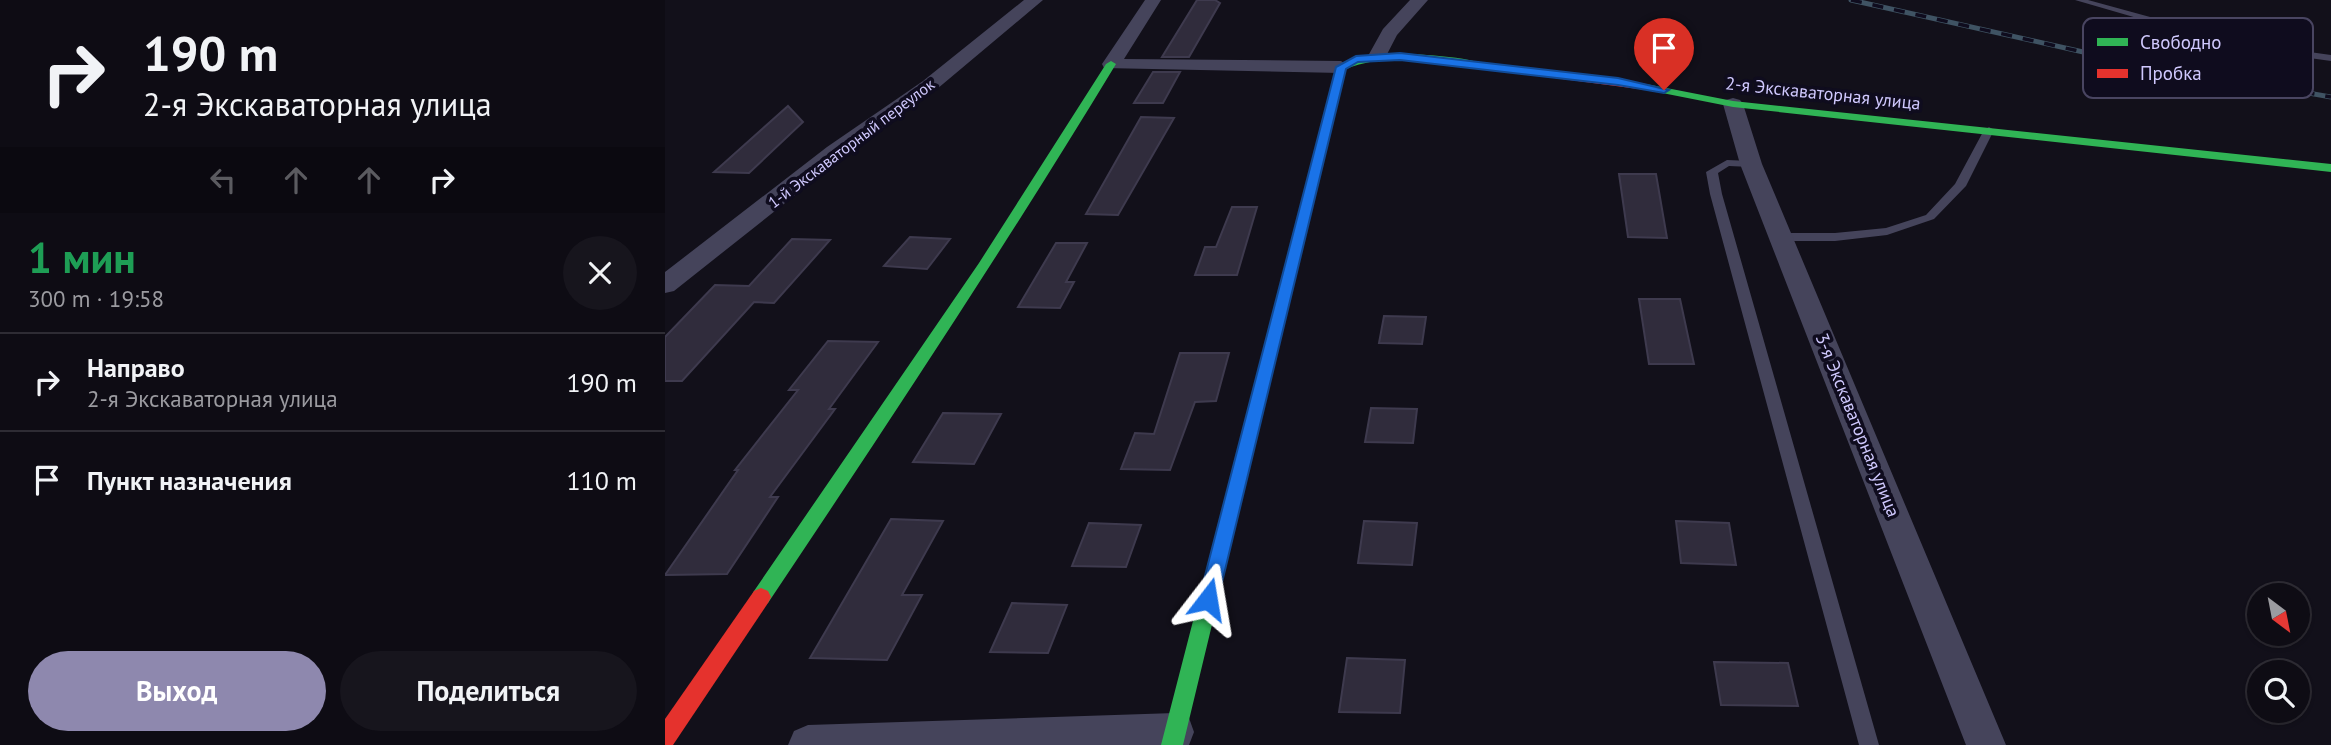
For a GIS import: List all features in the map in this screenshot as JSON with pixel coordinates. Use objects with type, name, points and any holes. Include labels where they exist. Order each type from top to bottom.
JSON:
[{"type":"street","name":"1-й Экскаваторный переулок","points":[[665,285],[835,152],[930,85],[1035,0]]},
{"type":"street","points":[[665,738],[959,307],[1153,0]]},
{"type":"street","points":[[1377,56],[1383,42],[1400,19],[1420,0]]},
{"type":"street","name":"2-я Экскаваторная улица","points":[[1341,67],[1356,59],[1400,57],[1618,81],[1733,104],[2331,168]]},
{"type":"street","points":[[808,745],[1174,739],[1341,67],[1111,64]]},
{"type":"street","name":"3-я Экскаваторная улица","points":[[1733,104],[1751,164],[1986,745]]},
{"type":"lane","points":[[2078,0],[2143,18]]},
{"type":"lane","points":[[2313,56],[2331,58]]},
{"type":"lane","points":[[1782,237],[1835,237],[1887,231],[1930,217],[1960,186],[1989,130]]},
{"type":"lane","points":[[1751,164],[1727,163],[1712,172],[1716,194],[1869,745]]},
{"type":"building","points":[[1197,0],[1215,0],[1220,3],[1189,57],[1162,57]]},
{"type":"building","points":[[1153,72],[1180,72],[1163,103],[1134,103]]},
{"type":"building","points":[[788,106],[803,122],[749,173],[714,172]]},
{"type":"building","points":[[1141,117],[1174,118],[1118,215],[1086,214]]},
{"type":"building","points":[[1619,174],[1656,174],[1667,238],[1628,237]]},
{"type":"building","points":[[1232,207],[1257,207],[1237,275],[1195,275],[1205,247],[1216,247]]},
{"type":"building","points":[[910,237],[950,239],[927,269],[884,266]]},
{"type":"building","points":[[792,239],[830,240],[774,303],[754,302],[682,381],[665,381],[665,337],[715,285],[749,286]]},
{"type":"building","points":[[1056,243],[1087,243],[1066,282],[1074,282],[1060,308],[1018,307]]},
{"type":"building","points":[[1639,299],[1680,299],[1694,364],[1649,364]]},
{"type":"building","points":[[1384,316],[1426,317],[1422,344],[1379,343]]},
{"type":"building","points":[[828,341],[878,342],[829,409],[835,409],[770,497],[778,497],[727,574],[665,575],[738,470],[735,470],[798,390],[789,390]]},
{"type":"building","points":[[1180,353],[1229,353],[1216,401],[1195,402],[1170,470],[1121,469],[1135,433],[1154,434]]},
{"type":"building","points":[[1371,408],[1417,409],[1413,443],[1365,442]]},
{"type":"building","points":[[943,413],[1001,414],[974,464],[913,462]]},
{"type":"building","points":[[891,519],[943,521],[902,595],[922,595],[887,660],[810,658]]},
{"type":"building","points":[[1364,521],[1417,523],[1412,565],[1358,563]]},
{"type":"building","points":[[1676,521],[1729,523],[1736,565],[1681,563]]},
{"type":"building","points":[[1089,523],[1141,525],[1126,567],[1072,566]]},
{"type":"building","points":[[1012,603],[1067,605],[1048,653],[990,652]]},
{"type":"building","points":[[1347,658],[1405,660],[1400,713],[1339,712]]},
{"type":"building","points":[[1714,662],[1788,663],[1798,706],[1721,705]]},
{"type":"railway","points":[[1851,0],[2083,52]]},
{"type":"railway","points":[[2313,94],[2331,97]]},
{"type":"traffic: fast","points":[[1172,745],[1341,67],[1374,57],[1392,56],[1482,66]]},
{"type":"traffic: fast","points":[[761,597],[984,266],[1111,64]]},
{"type":"traffic: fast","points":[[1646,87],[1733,104],[2331,168]]},
{"type":"traffic: jam","points":[[1482,66],[1646,87]]},
{"type":"traffic: jam","points":[[665,738],[761,597]]},
{"type":"route","points":[[1208,599],[1341,67],[1356,59],[1400,57],[1618,81],[1664,90]]}]
